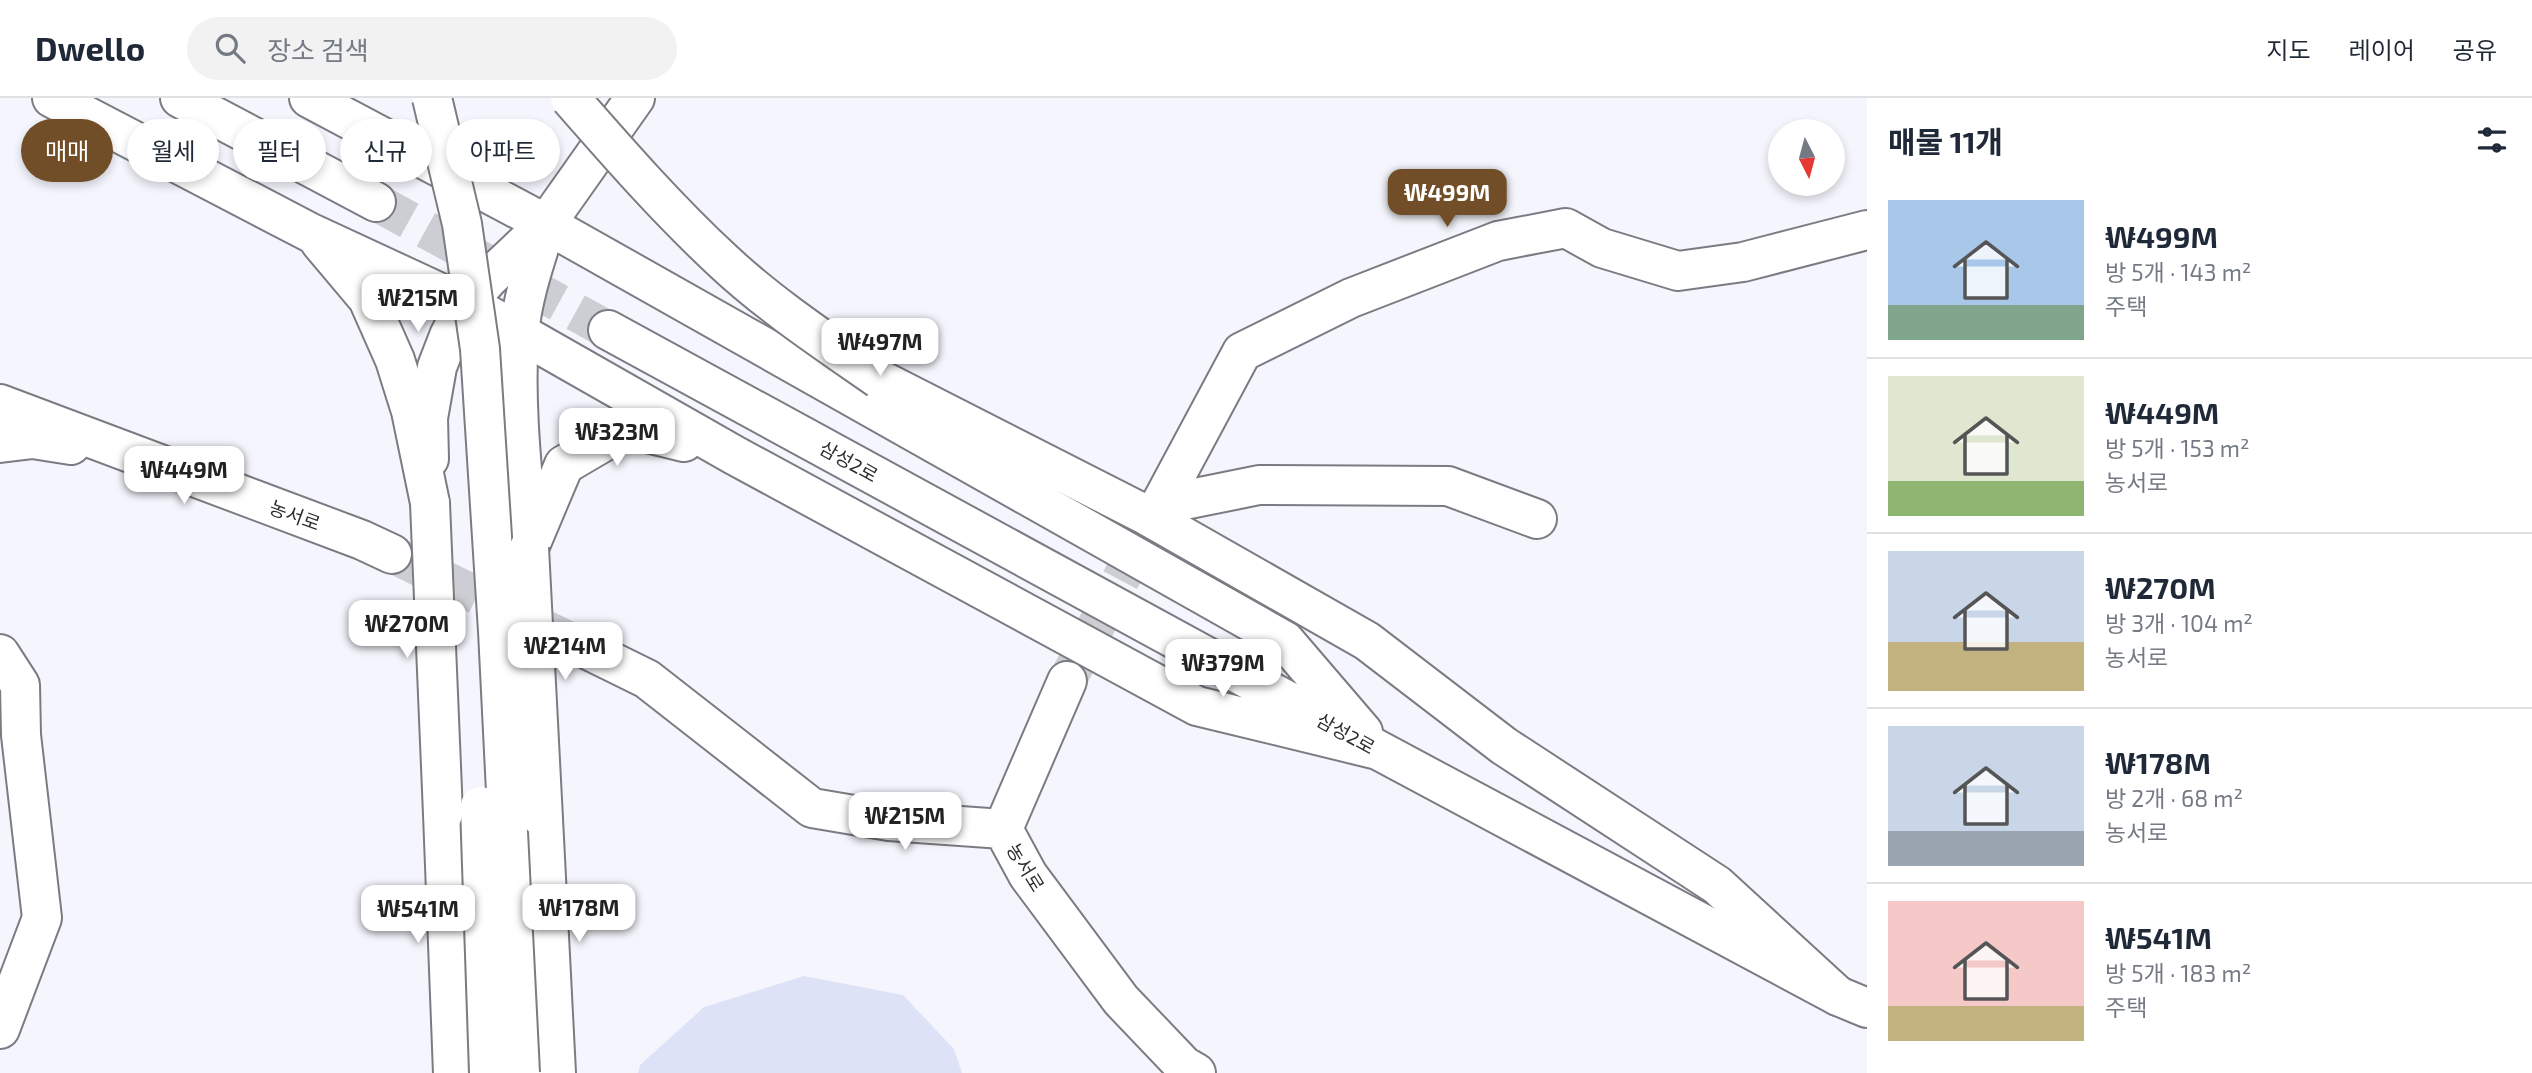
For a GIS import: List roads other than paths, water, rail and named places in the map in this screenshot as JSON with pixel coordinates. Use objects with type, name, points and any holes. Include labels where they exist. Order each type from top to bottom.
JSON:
[{"type":"main road","points":[[52,98],[311,233],[466,305],[519,333],[734,455],[1197,706],[1378,750]]},
{"type":"main road","points":[[180,98],[376,202]]},
{"type":"main road","points":[[309,98],[547,224],[1285,641],[1378,750]]},
{"type":"main road","points":[[411,98],[436,214],[455,345],[473,626],[489,1073]]},
{"type":"main road","points":[[432,98],[462,224],[480,349],[498,631],[520,1073]]},
{"type":"main road","points":[[570,98],[656,196],[724,262],[802,326],[879,379],[1144,514],[1367,641],[1504,746],[1717,885],[1852,1002]]},
{"type":"main road","points":[[453,1073],[430,503],[428,418],[435,380],[449,337],[466,305],[489,278],[547,224],[635,98]]},
{"type":"main road","points":[[547,224],[530,278],[519,333],[519,431],[529,548],[556,1073]]},
{"type":"main road","points":[[1537,519],[1448,486],[1259,485],[1160,505],[1242,352],[1351,298],[1498,241],[1566,228],[1602,248],[1678,271],[1743,262],[1867,230]]},
{"type":"main road","points":[[311,233],[368,299],[374,311],[395,360],[411,411],[430,503]]},
{"type":"main road","name":"삼성2로","points":[[608,330],[1378,750],[1852,1002]]},
{"type":"main road","name":"농서로","points":[[0,404],[362,540],[392,554]]},
{"type":"main road","points":[[529,548],[565,465],[627,428],[734,455]]},
{"type":"main road","points":[[0,443],[33,439],[128,454]]},
{"type":"main road","name":"농서로","points":[[580,646],[647,679],[812,808],[889,821],[1003,829],[1028,874],[1121,1000],[1184,1066],[1195,1073]]},
{"type":"main road","points":[[0,654],[20,685],[21,735],[42,918],[0,1029]]},
{"type":"main road","points":[[1003,829],[1068,681]]},
{"type":"tunnel","points":[[376,202],[608,330]]},
{"type":"tunnel","points":[[1067,681],[1160,505]]},
{"type":"tunnel","points":[[392,554],[580,646]]}]
